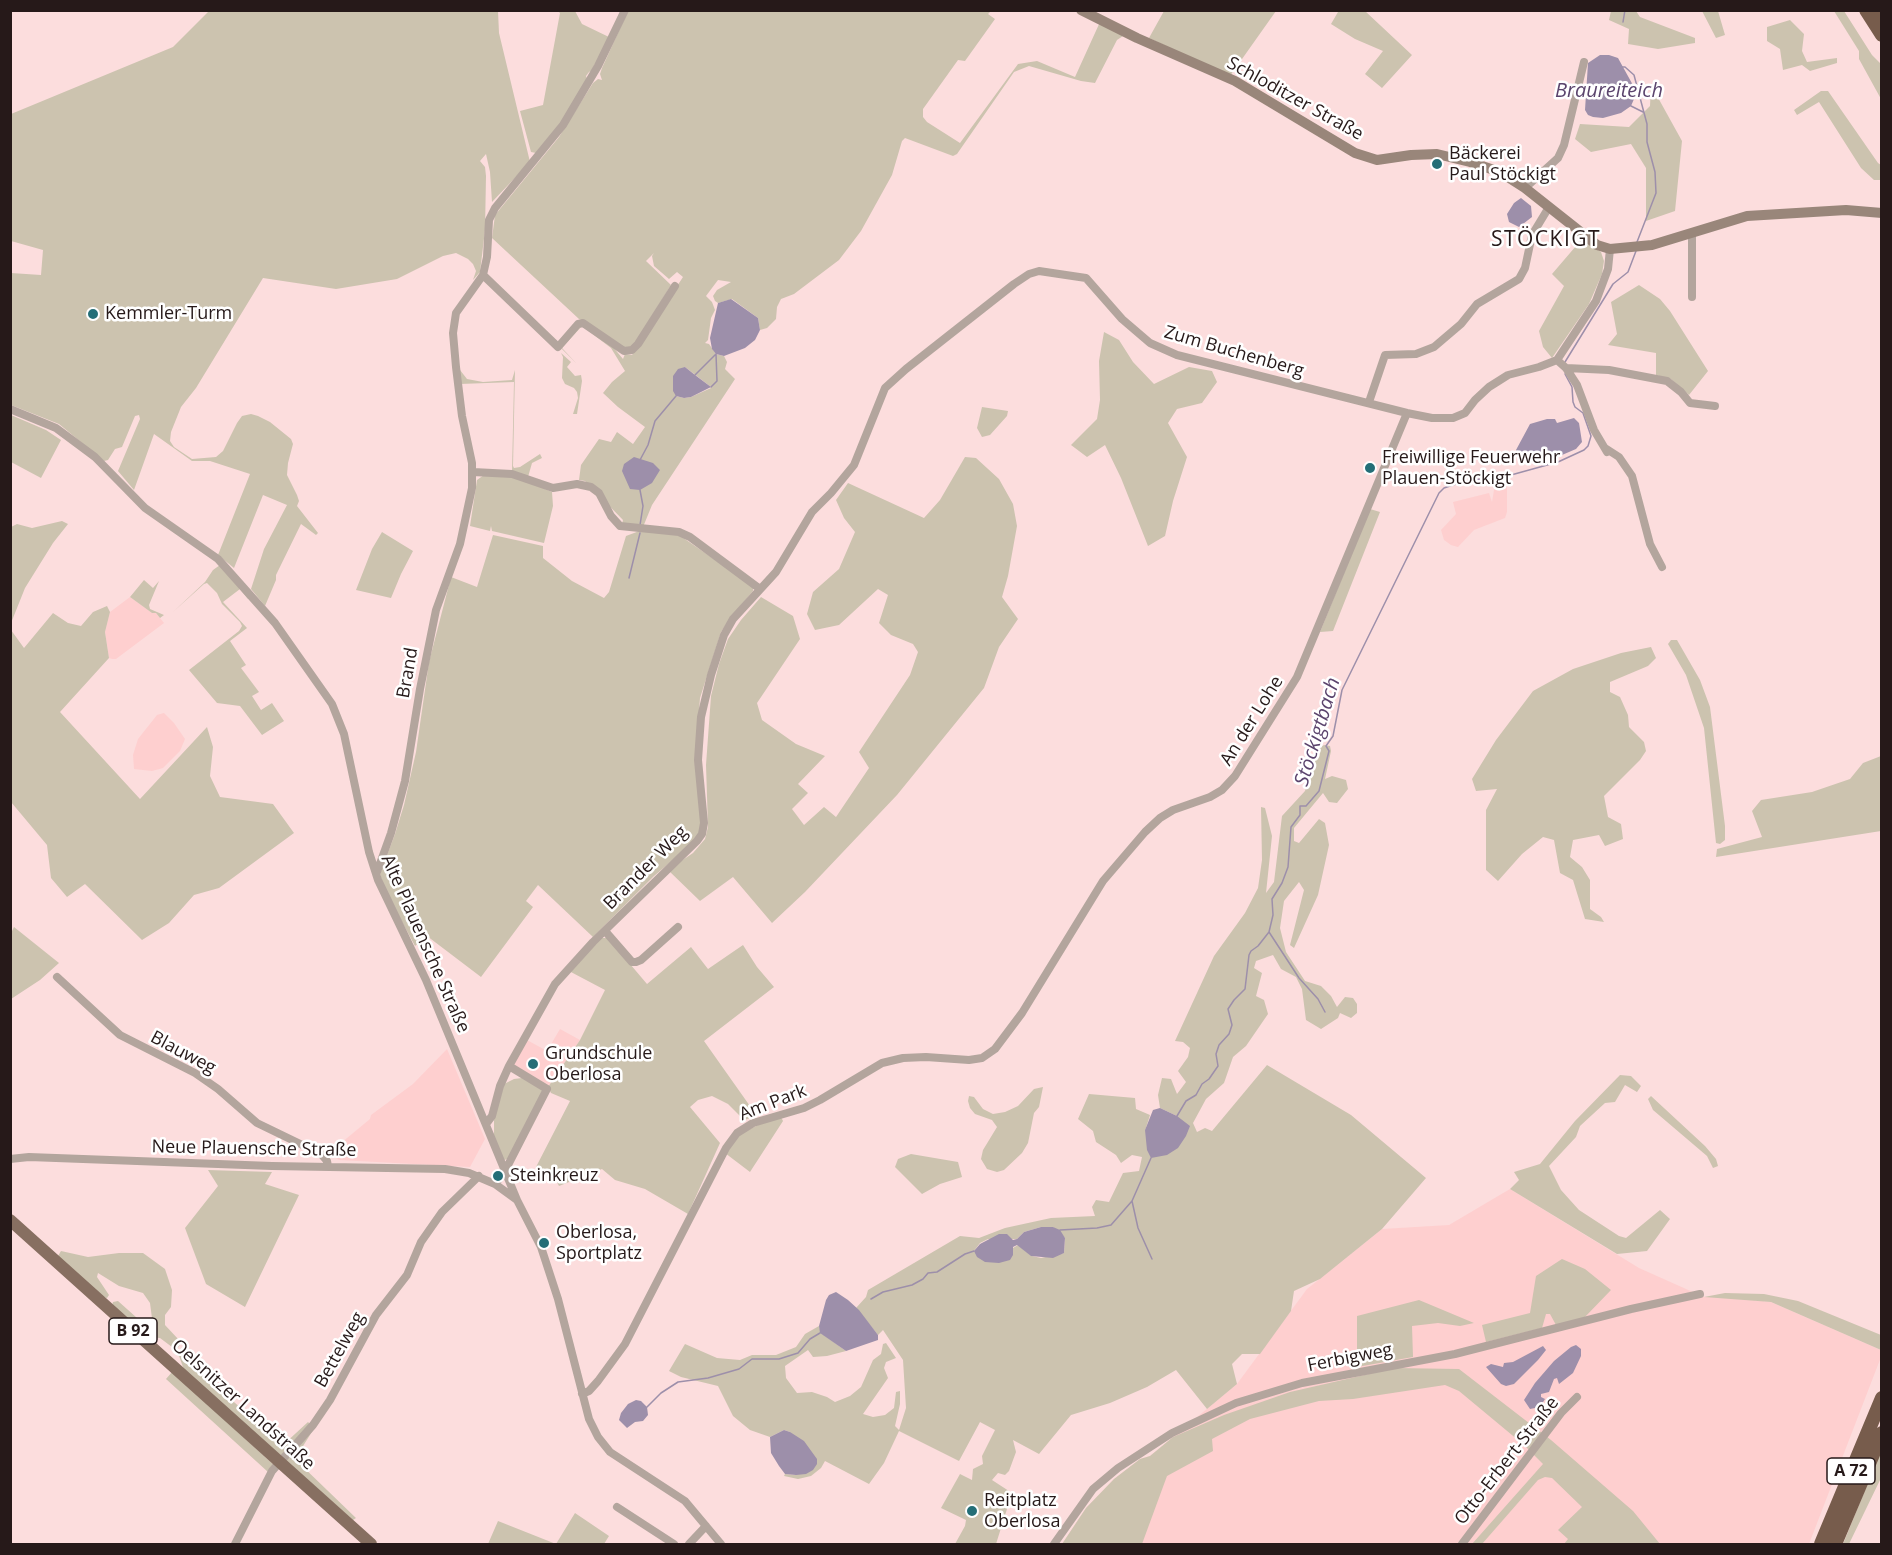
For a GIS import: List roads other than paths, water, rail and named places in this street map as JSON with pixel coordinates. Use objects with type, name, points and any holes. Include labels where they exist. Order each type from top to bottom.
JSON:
[{"type":"highway","points":[[1866,10],[1881,35]]},
{"type":"highway","points":[[1878,10],[1881,17]]},
{"type":"highway","name":"A 72","points":[[1821,1545],[1881,1398]]},
{"type":"highway","name":"A 72","points":[[1835,1545],[1881,1433]]},
{"type":"main road","name":"Oelsnitzer Landstraße","points":[[10,1220],[371,1545]]},
{"type":"street","name":"Brand","points":[[378,880],[377,869],[391,833],[405,781],[436,610],[466,523],[472,472],[461,406],[453,333],[456,314],[483,275],[487,256],[489,220],[495,208],[563,125],[581,97],[625,10]]},
{"type":"street","name":"Schloditzer Straße","points":[[1082,10],[1137,38],[1235,81],[1355,153],[1377,160],[1411,154],[1437,154],[1500,172],[1525,188],[1597,245],[1610,249]]},
{"type":"street","points":[[1525,188],[1558,158],[1564,145],[1584,62]]},
{"type":"street","points":[[1368,402],[1385,355],[1416,354],[1434,347],[1461,324],[1477,304],[1519,279],[1525,268],[1532,235],[1548,207]]},
{"type":"street","points":[[1662,567],[1650,544],[1632,476],[1619,457],[1606,450],[1594,430],[1582,396],[1566,368],[1557,360],[1596,301],[1608,269],[1610,249],[1652,245],[1747,216],[1846,210],[1881,213]]},
{"type":"street","points":[[1692,234],[1692,297]]},
{"type":"street","name":"Zum Buchenberg","points":[[760,589],[776,572],[812,512],[854,465],[885,388],[906,369],[1029,274],[1039,271],[1086,278],[1122,319],[1150,344],[1177,355],[1432,418],[1459,417],[1490,387],[1508,375],[1557,360]]},
{"type":"street","points":[[483,275],[558,347],[578,324],[583,323],[624,351],[632,350],[638,344],[675,286]]},
{"type":"street","points":[[1566,368],[1609,370],[1667,381],[1690,403],[1715,406]]},
{"type":"street","name":"Alte Plauensche Straße","points":[[10,408],[56,428],[95,457],[145,508],[218,560],[275,622],[338,714],[345,734],[369,852],[378,880],[426,980],[517,1200]]},
{"type":"street","name":"An der Lohe","points":[[1022,1013],[1103,881],[1145,832],[1173,810],[1210,797],[1222,790],[1235,776],[1297,677],[1407,412]]},
{"type":"street","points":[[472,472],[512,474],[553,488],[577,484],[591,487],[599,493],[611,516],[620,526],[679,532],[690,537],[760,589]]},
{"type":"street","name":"Brander Weg","points":[[486,1124],[492,1116],[500,1086],[509,1066],[555,984],[564,972],[702,834],[704,823],[698,760],[705,699],[724,635],[733,619],[760,589]]},
{"type":"street","name":"Brander Weg","points":[[605,931],[632,962],[636,962],[678,927]]},
{"type":"street","name":"Blauweg","points":[[57,977],[120,1035],[195,1073],[218,1089],[257,1123],[321,1154],[328,1166]]},
{"type":"street","name":"Am Park","points":[[582,1394],[589,1391],[598,1381],[625,1344],[722,1156],[737,1133],[753,1123],[804,1108],[882,1063],[903,1058],[969,1060],[982,1058],[995,1049],[1022,1013]]},
{"type":"street","points":[[495,1184],[505,1171],[547,1089],[509,1066]]},
{"type":"street","points":[[500,1086],[507,1079],[524,1076]]},
{"type":"street","name":"Neue Plauensche Straße","points":[[10,1159],[29,1157],[272,1166],[445,1169],[479,1176],[495,1184],[517,1200],[541,1247],[558,1299],[589,1419],[598,1437],[610,1452],[685,1501],[721,1545]]},
{"type":"street","name":"Bettelweg","points":[[235,1545],[272,1471],[313,1425],[330,1400],[367,1330],[407,1275],[426,1234],[442,1212],[479,1176]]},
{"type":"street","name":"Ferbigweg","points":[[1054,1545],[1093,1489],[1118,1468],[1172,1433],[1236,1403],[1302,1383],[1455,1354],[1631,1309],[1700,1294]]},
{"type":"street","name":"Otto-Erbert-Straße","points":[[1462,1545],[1561,1413],[1577,1397]]},
{"type":"street","points":[[617,1508],[674,1545]]},
{"type":"street","points":[[689,1545],[706,1526]]},
{"type":"water","name":"Braureiteich","points":[[1600,55],[1618,58],[1634,87],[1634,99],[1631,106],[1621,113],[1603,118],[1588,115],[1585,110],[1588,63]]},
{"type":"water","points":[[1521,198],[1531,206],[1532,217],[1519,227],[1509,222],[1507,214],[1514,203]]},
{"type":"water","points":[[731,299],[758,318],[760,330],[755,340],[745,348],[724,356],[716,354],[712,349],[710,338],[718,303]]},
{"type":"water","points":[[685,367],[711,387],[691,397],[676,396],[673,391],[673,376],[678,369]]},
{"type":"water","points":[[1574,418],[1579,423],[1582,442],[1576,449],[1562,455],[1518,458],[1516,450],[1530,424],[1547,419],[1555,419],[1557,423]]},
{"type":"water","points":[[634,457],[653,463],[660,470],[652,483],[640,490],[630,489],[622,471],[624,464]]},
{"type":"water","points":[[1160,1108],[1177,1116],[1190,1126],[1178,1148],[1167,1155],[1151,1158],[1147,1150],[1145,1130],[1153,1110]]},
{"type":"water","points":[[1041,1227],[1053,1227],[1060,1230],[1065,1238],[1064,1253],[1053,1258],[1031,1256],[1017,1245],[1013,1247],[1010,1260],[999,1263],[985,1262],[977,1257],[974,1251],[980,1244],[999,1234],[1007,1234],[1013,1240],[1024,1232]]},
{"type":"water","points":[[836,1292],[859,1310],[878,1335],[878,1340],[846,1351],[820,1333],[819,1326],[826,1300],[829,1295]]},
{"type":"water","points":[[1576,1345],[1581,1349],[1581,1356],[1573,1373],[1559,1384],[1557,1378],[1554,1379],[1549,1392],[1541,1394],[1541,1397],[1545,1399],[1540,1407],[1530,1409],[1524,1400],[1535,1383],[1554,1361]]},
{"type":"water","points":[[1543,1346],[1546,1350],[1514,1384],[1506,1386],[1501,1384],[1486,1367],[1491,1364],[1503,1367],[1504,1363],[1513,1362]]},
{"type":"water","points":[[636,1400],[641,1401],[647,1407],[648,1415],[643,1421],[635,1422],[627,1428],[619,1420],[621,1413],[628,1404]]},
{"type":"water","points":[[784,1430],[804,1441],[817,1459],[813,1470],[806,1474],[785,1474],[779,1466],[771,1453],[770,1437]]},
{"type":"waterway","name":"Stöckigtbach","points":[[1623,22],[1625,10]]},
{"type":"waterway","name":"Stöckigtbach","points":[[1622,67],[1634,75],[1647,124],[1647,142],[1655,172],[1656,193],[1637,242]]},
{"type":"waterway","points":[[1631,106],[1643,112]]},
{"type":"waterway","name":"Stöckigtbach","points":[[1565,362],[1613,284],[1628,272],[1636,251]]},
{"type":"waterway","points":[[695,375],[716,354]]},
{"type":"waterway","points":[[711,387],[717,381],[716,354]]},
{"type":"waterway","name":"Stöckigtbach","points":[[1177,1116],[1186,1101],[1196,1095],[1202,1084],[1209,1079],[1218,1066],[1216,1054],[1219,1045],[1229,1034],[1232,1025],[1228,1009],[1245,989],[1251,951],[1269,932],[1273,915],[1272,899],[1288,867],[1291,827],[1300,815],[1300,806],[1306,806],[1319,791],[1329,751],[1326,746],[1333,736],[1342,690],[1439,493],[1444,488],[1465,481],[1511,475],[1558,462],[1584,450],[1591,436],[1583,413],[1575,407],[1572,387],[1565,374]]},
{"type":"waterway","points":[[640,460],[648,445],[655,421],[676,396]]},
{"type":"waterway","points":[[640,490],[643,506],[640,525]]},
{"type":"waterway","points":[[629,578],[640,533]]},
{"type":"waterway","points":[[1269,932],[1299,978],[1318,999],[1325,1012]]},
{"type":"waterway","name":"Stöckigtbach","points":[[1060,1230],[1111,1225],[1132,1201],[1151,1158]]},
{"type":"waterway","name":"Stöckigtbach","points":[[1132,1201],[1138,1228],[1152,1259]]},
{"type":"waterway","name":"Stöckigtbach","points":[[871,1299],[883,1292],[912,1285],[928,1273],[937,1272],[965,1254],[974,1251]]},
{"type":"waterway","name":"Stöckigtbach","points":[[647,1407],[661,1393],[678,1382],[708,1378],[739,1369],[752,1359],[779,1359],[798,1353],[810,1339],[820,1333]]},
{"type":"place","name":"Bäckerei Paul Stöckigt","points":[[1437,164]]},
{"type":"place","name":"Kemmler-Turm","points":[[93,314]]},
{"type":"place","name":"Freiwillige Feuerwehr Plauen-Stöckigt","points":[[1370,468]]},
{"type":"place","name":"Grundschule Oberlosa","points":[[533,1064]]},
{"type":"place","name":"Steinkreuz","points":[[498,1176]]},
{"type":"place","name":"Oberlosa, Sportplatz","points":[[544,1243]]},
{"type":"place","name":"Reitplatz Oberlosa","points":[[972,1511]]},
{"type":"district","name":"STÖCKIGT","points":[[1546,240]]}]
